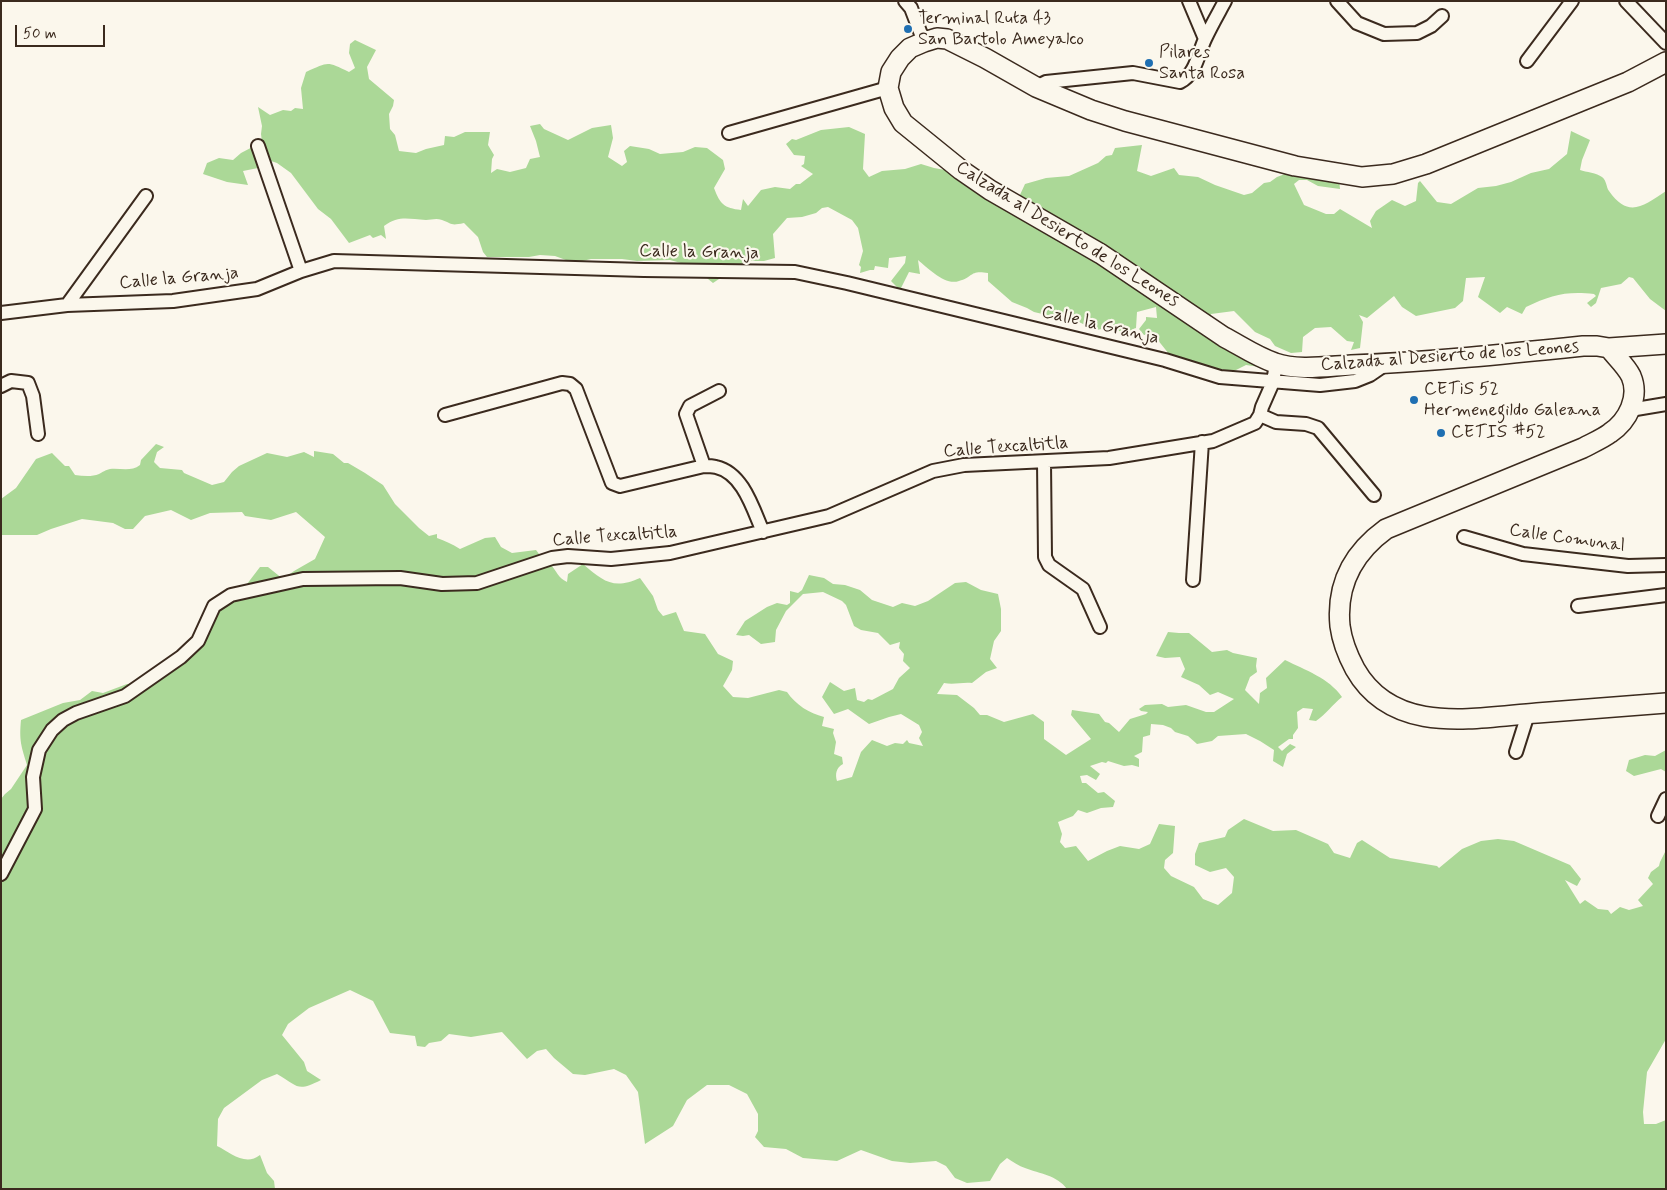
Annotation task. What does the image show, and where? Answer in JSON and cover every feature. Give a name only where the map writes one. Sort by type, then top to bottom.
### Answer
[{"type":"street","points":[[905,1],[910,8],[924,42]]},
{"type":"street","points":[[1189,1],[1205,39]]},
{"type":"street","points":[[1036,87],[1053,82],[1133,73],[1180,82],[1191,74],[1205,39],[1225,1]]},
{"type":"street","points":[[1337,1],[1357,23],[1384,34],[1417,33],[1430,26],[1442,16]]},
{"type":"street","points":[[1527,61],[1572,1]]},
{"type":"street","points":[[1626,1],[1666,43]]},
{"type":"street","points":[[729,133],[888,88],[891,72],[900,58],[910,48],[937,38],[947,39],[1036,87],[1068,101],[1125,121],[1295,166],[1362,177],[1393,174],[1426,164],[1628,82],[1666,62]]},
{"type":"street","name":"Calzada al Desierto de los Leones","points":[[888,88],[894,108],[903,123],[961,170],[990,190],[1101,254],[1224,337],[1245,349],[1275,373],[1310,367],[1444,360],[1583,346],[1609,348],[1666,344]]},
{"type":"street","points":[[258,146],[301,270]]},
{"type":"street","points":[[67,304],[146,196]]},
{"type":"street","name":"Calle la Granja","points":[[1,314],[67,304],[173,301],[257,289],[301,270],[334,260],[634,270],[795,272],[848,282],[1166,360],[1220,376],[1275,373]]},
{"type":"street","points":[[1609,348],[1630,374],[1633,383],[1634,392],[1630,410],[1620,425],[1610,433],[1583,448],[1386,528],[1372,539],[1355,560],[1343,586],[1339,610],[1342,637],[1352,664],[1363,682],[1380,700],[1399,710],[1418,716],[1460,720],[1666,702]]},
{"type":"street","points":[[1275,373],[1260,415],[1276,422],[1306,424],[1318,428],[1374,495]]},
{"type":"street","points":[[1,386],[11,382],[28,382],[33,396],[38,434]]},
{"type":"street","points":[[445,415],[562,383],[570,384],[576,389],[612,483],[620,486],[704,466],[716,466],[734,477],[746,492],[763,532]]},
{"type":"street","points":[[704,466],[686,414],[690,406],[719,392]]},
{"type":"street","points":[[1630,410],[1666,404]]},
{"type":"street","name":"Calle Texcaltitla","points":[[1,874],[35,809],[34,777],[39,750],[52,730],[63,720],[76,713],[126,696],[181,657],[198,641],[214,606],[231,595],[303,579],[400,578],[442,584],[477,583],[552,558],[568,556],[611,559],[670,553],[829,516],[933,471],[964,465],[1109,458],[1213,441],[1255,423],[1260,415]]},
{"type":"street","points":[[1193,580],[1202,442]]},
{"type":"street","points":[[1044,462],[1045,557],[1048,565],[1083,589],[1100,627]]},
{"type":"street","name":"Calle Comunal","points":[[1464,538],[1523,554],[1628,566],[1666,565]]},
{"type":"street","points":[[1578,606],[1666,595]]},
{"type":"street","points":[[1516,752],[1528,714]]},
{"type":"street","points":[[1658,816],[1666,798]]},
{"type":"green space","points":[[355,40],[376,50],[367,67],[369,79],[394,100],[389,114],[390,129],[395,135],[399,151],[416,153],[444,145],[445,136],[454,137],[465,132],[490,132],[488,145],[494,155],[491,173],[497,169],[510,172],[526,168],[530,159],[540,157],[530,126],[540,124],[544,129],[568,140],[592,128],[611,125],[613,138],[608,157],[622,166],[627,162],[624,151],[630,146],[649,149],[660,154],[683,152],[695,147],[707,148],[723,160],[725,169],[714,188],[718,198],[730,208],[741,210],[743,199],[748,206],[761,190],[775,187],[790,189],[813,174],[801,166],[804,164],[805,156],[794,155],[786,144],[792,139],[796,140],[821,130],[849,127],[865,134],[863,169],[869,177],[882,171],[905,169],[921,164],[968,174],[1019,197],[1025,184],[1046,178],[1069,176],[1098,163],[1106,156],[1112,155],[1115,148],[1142,145],[1137,171],[1151,176],[1174,168],[1179,175],[1198,177],[1244,195],[1252,193],[1264,183],[1293,171],[1339,179],[1340,189],[1318,186],[1307,180],[1299,180],[1294,184],[1304,205],[1326,214],[1334,214],[1340,209],[1372,228],[1370,221],[1376,211],[1392,200],[1405,206],[1416,201],[1418,183],[1420,181],[1437,202],[1451,204],[1478,188],[1511,182],[1531,173],[1549,169],[1567,154],[1571,131],[1590,140],[1580,170],[1602,177],[1609,191],[1623,205],[1636,207],[1643,205],[1666,191],[1666,311],[1650,299],[1633,278],[1629,277],[1621,284],[1601,288],[1596,303],[1591,307],[1587,303],[1596,296],[1594,294],[1575,293],[1543,299],[1526,307],[1522,314],[1507,307],[1500,313],[1478,297],[1485,277],[1466,278],[1463,301],[1455,308],[1416,316],[1402,307],[1394,296],[1367,318],[1359,315],[1363,322],[1360,348],[1351,350],[1354,342],[1347,341],[1331,327],[1315,328],[1303,337],[1302,352],[1291,353],[1275,346],[1270,339],[1255,332],[1234,311],[1211,314],[1209,336],[1260,367],[1246,365],[1234,371],[1219,369],[1195,374],[1177,364],[1157,339],[1156,333],[1144,335],[1139,329],[1146,320],[1146,317],[1157,318],[1156,307],[1137,312],[1136,328],[1125,333],[1110,328],[1095,330],[1073,319],[1034,312],[1012,302],[988,281],[988,273],[978,272],[959,281],[948,281],[918,260],[920,274],[909,272],[900,290],[891,281],[905,263],[906,256],[889,258],[888,268],[875,266],[874,270],[860,273],[861,267],[859,265],[863,251],[858,228],[852,220],[828,207],[802,217],[787,218],[773,234],[775,258],[764,261],[746,261],[713,283],[692,266],[670,260],[591,259],[574,263],[555,256],[487,257],[483,252],[478,237],[464,223],[454,224],[438,219],[404,218],[394,220],[384,226],[386,239],[381,235],[373,238],[370,235],[349,243],[331,219],[318,209],[291,173],[277,163],[262,158],[263,167],[243,171],[248,185],[227,182],[203,174],[207,163],[219,158],[233,160],[241,153],[262,142],[262,126],[258,107],[270,115],[283,110],[303,109],[301,88],[306,72],[328,64],[349,72],[355,68],[349,53],[350,44]]},
{"type":"green space","points":[[156,444],[164,447],[157,452],[154,462],[160,468],[182,470],[184,473],[212,485],[224,482],[239,466],[267,453],[287,457],[304,452],[314,457],[314,451],[333,454],[344,463],[348,463],[383,485],[395,504],[429,536],[437,534],[437,538],[460,549],[485,538],[495,537],[501,547],[512,553],[536,550],[567,582],[568,574],[583,564],[609,582],[631,582],[640,578],[653,596],[658,610],[663,616],[676,612],[684,631],[705,634],[718,654],[733,661],[732,670],[723,686],[733,697],[748,698],[779,690],[787,692],[803,708],[824,717],[822,726],[834,729],[833,733],[836,742],[834,754],[842,757],[843,764],[837,771],[837,781],[852,777],[861,752],[872,740],[887,746],[895,743],[903,744],[907,740],[909,743],[923,746],[919,738],[922,732],[919,725],[901,714],[869,724],[848,709],[834,714],[822,697],[830,682],[844,691],[855,688],[857,700],[864,702],[868,699],[872,700],[893,689],[899,678],[910,668],[903,661],[904,654],[899,648],[900,642],[890,645],[878,633],[861,630],[854,626],[846,605],[842,601],[823,592],[803,594],[786,611],[776,630],[775,642],[761,644],[749,635],[736,635],[745,621],[767,607],[777,603],[787,605],[790,603],[790,591],[798,593],[802,590],[809,575],[824,578],[833,584],[845,585],[860,590],[872,600],[893,607],[902,603],[915,606],[928,601],[955,583],[966,582],[981,590],[998,594],[1001,609],[1001,631],[994,641],[990,659],[997,668],[986,672],[972,683],[944,683],[937,694],[957,695],[980,715],[987,715],[1004,722],[1033,714],[1044,722],[1044,739],[1066,755],[1091,739],[1071,715],[1072,710],[1099,714],[1105,722],[1109,723],[1119,732],[1130,719],[1148,712],[1139,709],[1145,705],[1162,704],[1168,707],[1186,705],[1206,712],[1214,712],[1234,699],[1218,692],[1210,695],[1199,685],[1181,677],[1185,669],[1180,657],[1165,658],[1156,656],[1168,632],[1189,633],[1212,652],[1227,650],[1257,658],[1257,672],[1250,677],[1245,690],[1259,704],[1260,693],[1267,688],[1266,678],[1285,660],[1308,671],[1324,680],[1337,690],[1342,697],[1316,721],[1309,720],[1313,709],[1303,708],[1297,712],[1298,728],[1293,735],[1293,739],[1289,739],[1278,747],[1282,751],[1290,744],[1296,747],[1287,754],[1283,767],[1273,761],[1274,750],[1246,734],[1218,736],[1212,741],[1197,744],[1188,736],[1175,732],[1171,728],[1151,724],[1150,735],[1143,737],[1142,752],[1134,756],[1139,759],[1139,767],[1132,765],[1124,766],[1108,761],[1090,766],[1100,774],[1096,780],[1087,775],[1080,776],[1082,783],[1086,783],[1098,793],[1104,792],[1115,801],[1113,807],[1101,808],[1087,813],[1078,810],[1073,816],[1058,822],[1062,834],[1060,842],[1065,848],[1076,846],[1088,861],[1120,846],[1139,849],[1150,844],[1159,824],[1175,826],[1173,853],[1165,860],[1164,868],[1171,876],[1194,887],[1203,899],[1218,905],[1232,893],[1234,877],[1226,868],[1210,872],[1195,865],[1195,854],[1199,843],[1225,837],[1228,830],[1244,819],[1273,831],[1296,830],[1328,844],[1334,853],[1350,858],[1357,843],[1362,840],[1390,858],[1437,866],[1439,868],[1462,849],[1481,841],[1498,839],[1514,841],[1570,865],[1581,879],[1577,886],[1565,880],[1580,904],[1585,900],[1598,909],[1608,910],[1611,914],[1620,907],[1629,910],[1643,906],[1638,900],[1653,884],[1648,878],[1651,872],[1659,866],[1666,850],[1666,1039],[1647,1072],[1643,1112],[1644,1124],[1656,1124],[1666,1120],[1666,1189],[1067,1189],[1053,1178],[1016,1164],[1007,1158],[1000,1164],[990,1181],[967,1183],[955,1178],[946,1166],[936,1161],[910,1163],[892,1161],[861,1150],[837,1161],[803,1158],[786,1149],[764,1147],[755,1137],[758,1131],[758,1114],[747,1094],[729,1085],[707,1085],[687,1100],[673,1126],[645,1144],[638,1092],[626,1075],[614,1069],[585,1075],[573,1074],[546,1049],[537,1051],[527,1059],[502,1032],[471,1037],[449,1034],[441,1041],[429,1043],[425,1047],[417,1046],[415,1036],[390,1033],[373,1001],[350,990],[309,1008],[288,1024],[282,1035],[304,1062],[307,1071],[321,1080],[302,1087],[294,1085],[277,1074],[262,1080],[224,1108],[218,1119],[217,1146],[243,1159],[249,1160],[260,1155],[267,1173],[274,1181],[275,1189],[1,1189],[1,799],[11,789],[27,765],[21,743],[21,720],[63,703],[80,700],[92,691],[103,693],[127,684],[145,684],[167,666],[198,651],[223,603],[247,584],[260,567],[268,567],[283,579],[315,559],[325,537],[296,512],[271,520],[245,516],[242,512],[210,513],[191,520],[171,510],[145,516],[133,529],[125,529],[113,523],[82,519],[37,535],[1,535],[1,499],[16,488],[36,459],[52,453],[65,466],[69,466],[75,475],[93,476],[105,470],[137,467]]},
{"type":"green space","points":[[1666,750],[1666,772],[1661,769],[1634,776],[1626,771],[1629,760],[1645,755],[1655,756]]},
{"type":"place","name":"Terminal Ruta 43 San Bartolo Ameyalco","points":[[908,29]]},
{"type":"place","name":"Pilares Santa Rosa","points":[[1149,63]]},
{"type":"place","name":"CETiS 52 Hermenegildo Galeana","points":[[1414,400]]},
{"type":"place","name":"CETIS #52","points":[[1441,433]]}]
